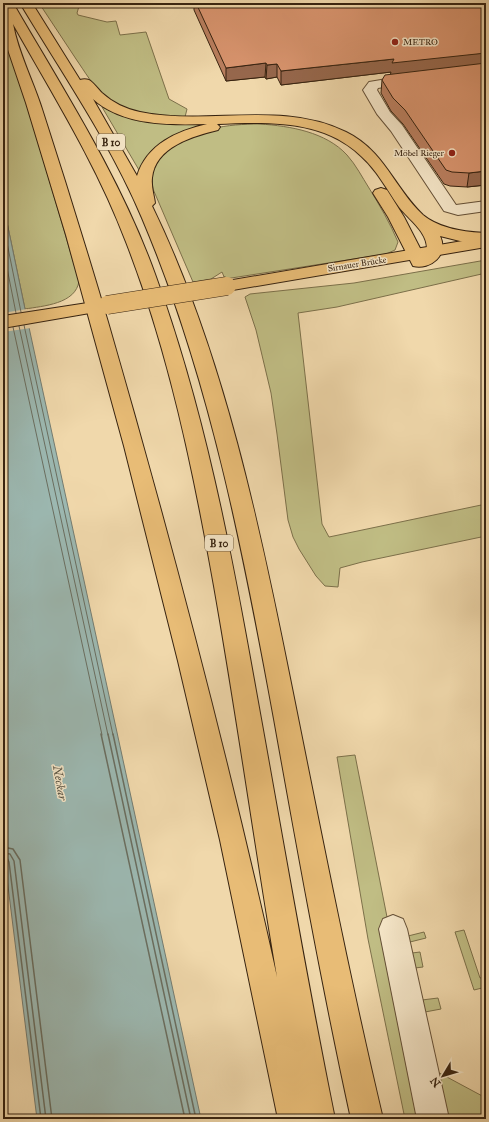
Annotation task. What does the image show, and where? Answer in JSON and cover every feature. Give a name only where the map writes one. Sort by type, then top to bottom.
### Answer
[{"type":"main road","points":[[6,3],[7,28],[101,306],[134,446],[190,661],[233,840],[294,1119]]},
{"type":"main road","name":"B 10","points":[[6,3],[78,125],[110,185],[146,272],[171,349],[194,431],[218,540],[268,836],[320,1119]]},
{"type":"main road","name":"B 10","points":[[26,3],[115,149],[149,217],[191,324],[221,421],[249,534],[307,831],[367,1119]]},
{"type":"main road","points":[[68,70],[102,100],[118,109],[136,115],[177,120],[272,119],[308,123],[328,129],[351,140],[368,154],[433,238],[436,246],[423,257],[355,154],[342,144],[330,138],[309,130],[286,124],[258,122],[219,125],[195,131],[171,143],[153,159],[148,166],[145,177],[149,217]]},
{"type":"main road","points":[[417,218],[454,236],[486,238]]},
{"type":"main road","name":"Sirnauer Brücke","points":[[3,322],[227,286],[319,277],[423,257],[486,242]]},
{"type":"main road","name":"Sirnauer Brücke","points":[[423,257],[486,250]]},
{"type":"lane","points":[[426,78],[380,83],[372,86],[370,89],[384,114],[397,128],[440,194],[452,209],[486,206]]},
{"type":"lane","points":[[410,148],[427,154],[434,163]]},
{"type":"lane","points":[[393,929],[434,1119]]},
{"type":"shaded area","points":[[39,3],[55,3],[56,5],[80,3],[77,13],[78,15],[107,22],[116,21],[120,35],[146,32],[169,99],[187,109],[185,117],[142,113],[112,102],[104,96],[89,79]]},
{"type":"shaded area","points":[[3,34],[28,108],[79,281],[77,289],[72,295],[65,299],[49,305],[25,309],[3,203]]},
{"type":"shaded area","points":[[102,107],[112,111],[217,122],[194,129],[139,170]]},
{"type":"shaded area","points":[[260,124],[283,126],[307,132],[329,141],[347,155],[359,171],[392,228],[398,242],[395,250],[386,254],[225,279],[222,272],[211,279],[193,282],[153,189],[152,177],[155,167],[169,150],[189,137],[211,129]]},
{"type":"shaded area","points":[[486,260],[486,273],[337,307],[298,313],[322,524],[329,537],[486,504],[486,536],[340,568],[338,587],[325,586],[316,576],[299,549],[293,537],[288,520],[271,393],[256,330],[245,297],[250,294],[354,283]]},
{"type":"shaded area","points":[[355,755],[387,917],[423,1119],[405,1119],[368,939],[337,757]]},
{"type":"shaded area","points":[[464,930],[480,978],[486,977],[486,987],[474,990],[455,932]]},
{"type":"shaded area","points":[[424,932],[426,938],[410,942],[412,953],[420,952],[423,967],[415,968],[422,1000],[438,998],[441,1009],[425,1012],[404,937]]},
{"type":"shaded area","points":[[432,1069],[486,1098],[486,1119],[443,1119]]},
{"type":"water","name":"Neckar","points":[[3,203],[201,1119],[37,1119],[3,846]]},
{"type":"pier","points":[[27,309],[31,328],[3,332],[3,313]]},
{"type":"building","name":"METRO","points":[[196,3],[486,3],[486,53],[392,63],[394,59],[281,71],[277,64],[267,65],[266,63],[226,68]]},
{"type":"building","name":"Möbel Rieger","points":[[486,63],[486,171],[469,173],[452,172],[446,170],[405,110],[393,98],[382,80],[385,75]]},
{"type":"place","name":"METRO","points":[[395,42]]},
{"type":"place","name":"Möbel Rieger","points":[[452,153]]}]
